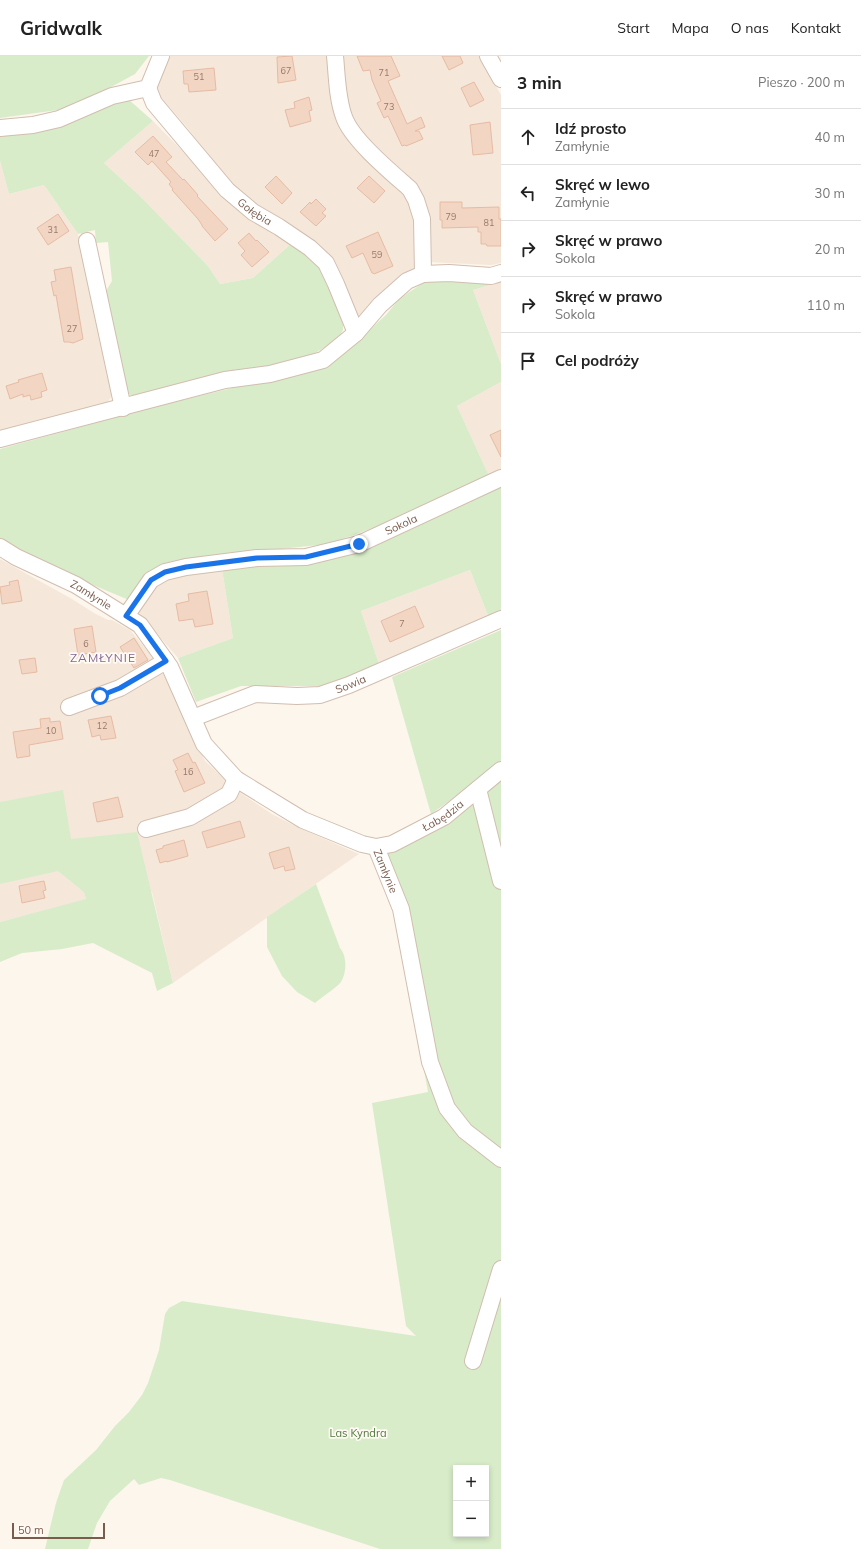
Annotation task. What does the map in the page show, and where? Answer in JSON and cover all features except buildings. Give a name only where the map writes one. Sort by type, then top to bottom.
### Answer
[{"type":"street","points":[[0,128],[33,125],[59,119],[112,96],[148,88],[161,56]]},
{"type":"street","points":[[335,56],[340,101],[344,117],[352,133],[410,189],[416,200],[422,219],[423,274]]},
{"type":"street","points":[[488,56],[501,79]]},
{"type":"street","name":"Gołębia","points":[[148,88],[154,102],[227,190],[253,212],[279,227],[310,248],[326,263],[356,333]]},
{"type":"street","points":[[87,241],[123,408]]},
{"type":"street","points":[[0,439],[226,380],[270,374],[323,360],[356,333],[380,304],[407,281],[423,274],[449,273],[491,276],[501,273]]},
{"type":"street","name":"Sokola","points":[[126,616],[151,580],[165,572],[186,567],[257,558],[306,557],[359,544],[501,478]]},
{"type":"street","name":"Zamłynie","points":[[0,547],[16,558],[76,585],[140,625],[170,667],[204,744],[236,779],[303,820],[362,844],[376,847],[401,909],[430,1062],[447,1108],[465,1131],[501,1159]]},
{"type":"street","name":"Sowia","points":[[193,718],[255,694],[297,696],[320,694],[349,685],[501,619]]},
{"type":"street","points":[[69,707],[120,688],[166,661]]},
{"type":"street","name":"Łabędzia","points":[[376,847],[392,844],[444,817],[501,770]]},
{"type":"street","points":[[146,829],[190,817],[229,794],[236,779]]},
{"type":"street","points":[[478,789],[501,881]]},
{"type":"street","points":[[473,1361],[501,1268]]},
{"type":"shaded area","points":[[169,56],[327,56],[335,106],[405,191],[414,207],[416,262],[412,272],[389,285],[360,316],[353,315],[351,304],[255,205],[231,185],[186,126],[158,94],[158,80]]},
{"type":"shaded area","points":[[341,56],[479,56],[501,95],[501,263],[491,265],[427,262],[425,209],[368,141],[352,117],[343,77]]},
{"type":"shaded area","points":[[153,121],[221,190],[293,242],[253,278],[220,284],[208,266],[141,197],[104,163]]},
{"type":"shaded area","points":[[0,161],[9,194],[44,185],[78,234],[113,394],[106,405],[0,434]]},
{"type":"shaded area","points":[[501,282],[501,364],[473,290]]},
{"type":"shaded area","points":[[501,382],[501,472],[490,478],[457,406]]},
{"type":"shaded area","points":[[0,559],[94,613],[108,620],[112,620],[130,630],[147,650],[166,679],[205,761],[239,792],[272,814],[299,828],[359,854],[173,983],[152,892],[85,893],[86,900],[0,922]]},
{"type":"shaded area","points":[[222,569],[233,638],[178,658],[138,612],[151,593],[165,579]]},
{"type":"shaded area","points":[[470,570],[489,618],[379,664],[361,611]]},
{"type":"green space","points":[[0,56],[149,56],[135,74],[100,93],[65,109],[0,118]]},
{"type":"green space","points":[[128,99],[153,121],[104,163],[141,197],[208,266],[220,284],[253,278],[293,242],[326,274],[343,325],[343,330],[338,339],[304,360],[235,371],[140,397],[130,395],[126,389],[106,291],[112,281],[108,242],[96,243],[95,230],[78,234],[44,185],[9,194],[0,161],[0,133],[60,125]]},
{"type":"green space","points":[[460,280],[497,283],[473,290],[501,364],[501,382],[457,406],[490,478],[400,518],[329,544],[289,548],[172,565],[151,571],[129,600],[40,563],[0,539],[0,449],[154,407],[332,364],[386,315],[399,299],[426,281]]},
{"type":"green space","points":[[501,487],[501,613],[489,618],[470,570],[361,611],[379,664],[324,686],[241,686],[196,702],[178,658],[233,638],[222,569],[306,563]]},
{"type":"green space","points":[[501,630],[501,764],[431,814],[392,677]]},
{"type":"green space","name":"Las Kyndra","points":[[501,779],[501,1549],[380,1549],[161,1478],[139,1485],[134,1479],[110,1501],[97,1523],[88,1549],[45,1549],[56,1503],[64,1480],[96,1450],[142,1395],[148,1383],[159,1350],[165,1314],[169,1308],[182,1301],[416,1336],[406,1326],[372,1103],[428,1092],[394,905],[386,850]]},
{"type":"green space","points":[[63,790],[71,839],[137,832],[173,983],[157,991],[152,973],[93,943],[62,949],[22,953],[0,962],[0,922],[86,899],[84,892],[58,871],[0,884],[0,802]]},
{"type":"green space","points":[[316,884],[344,955],[345,969],[341,982],[315,1003],[297,992],[282,976],[267,947],[267,917]]},
{"type":"district","name":"ZAMŁYNIE","points":[[103,658]]},
{"type":"route","points":[[100,696],[120,688],[166,661],[140,625],[126,616],[151,580],[165,572],[186,567],[257,558],[306,557],[359,544]]}]
